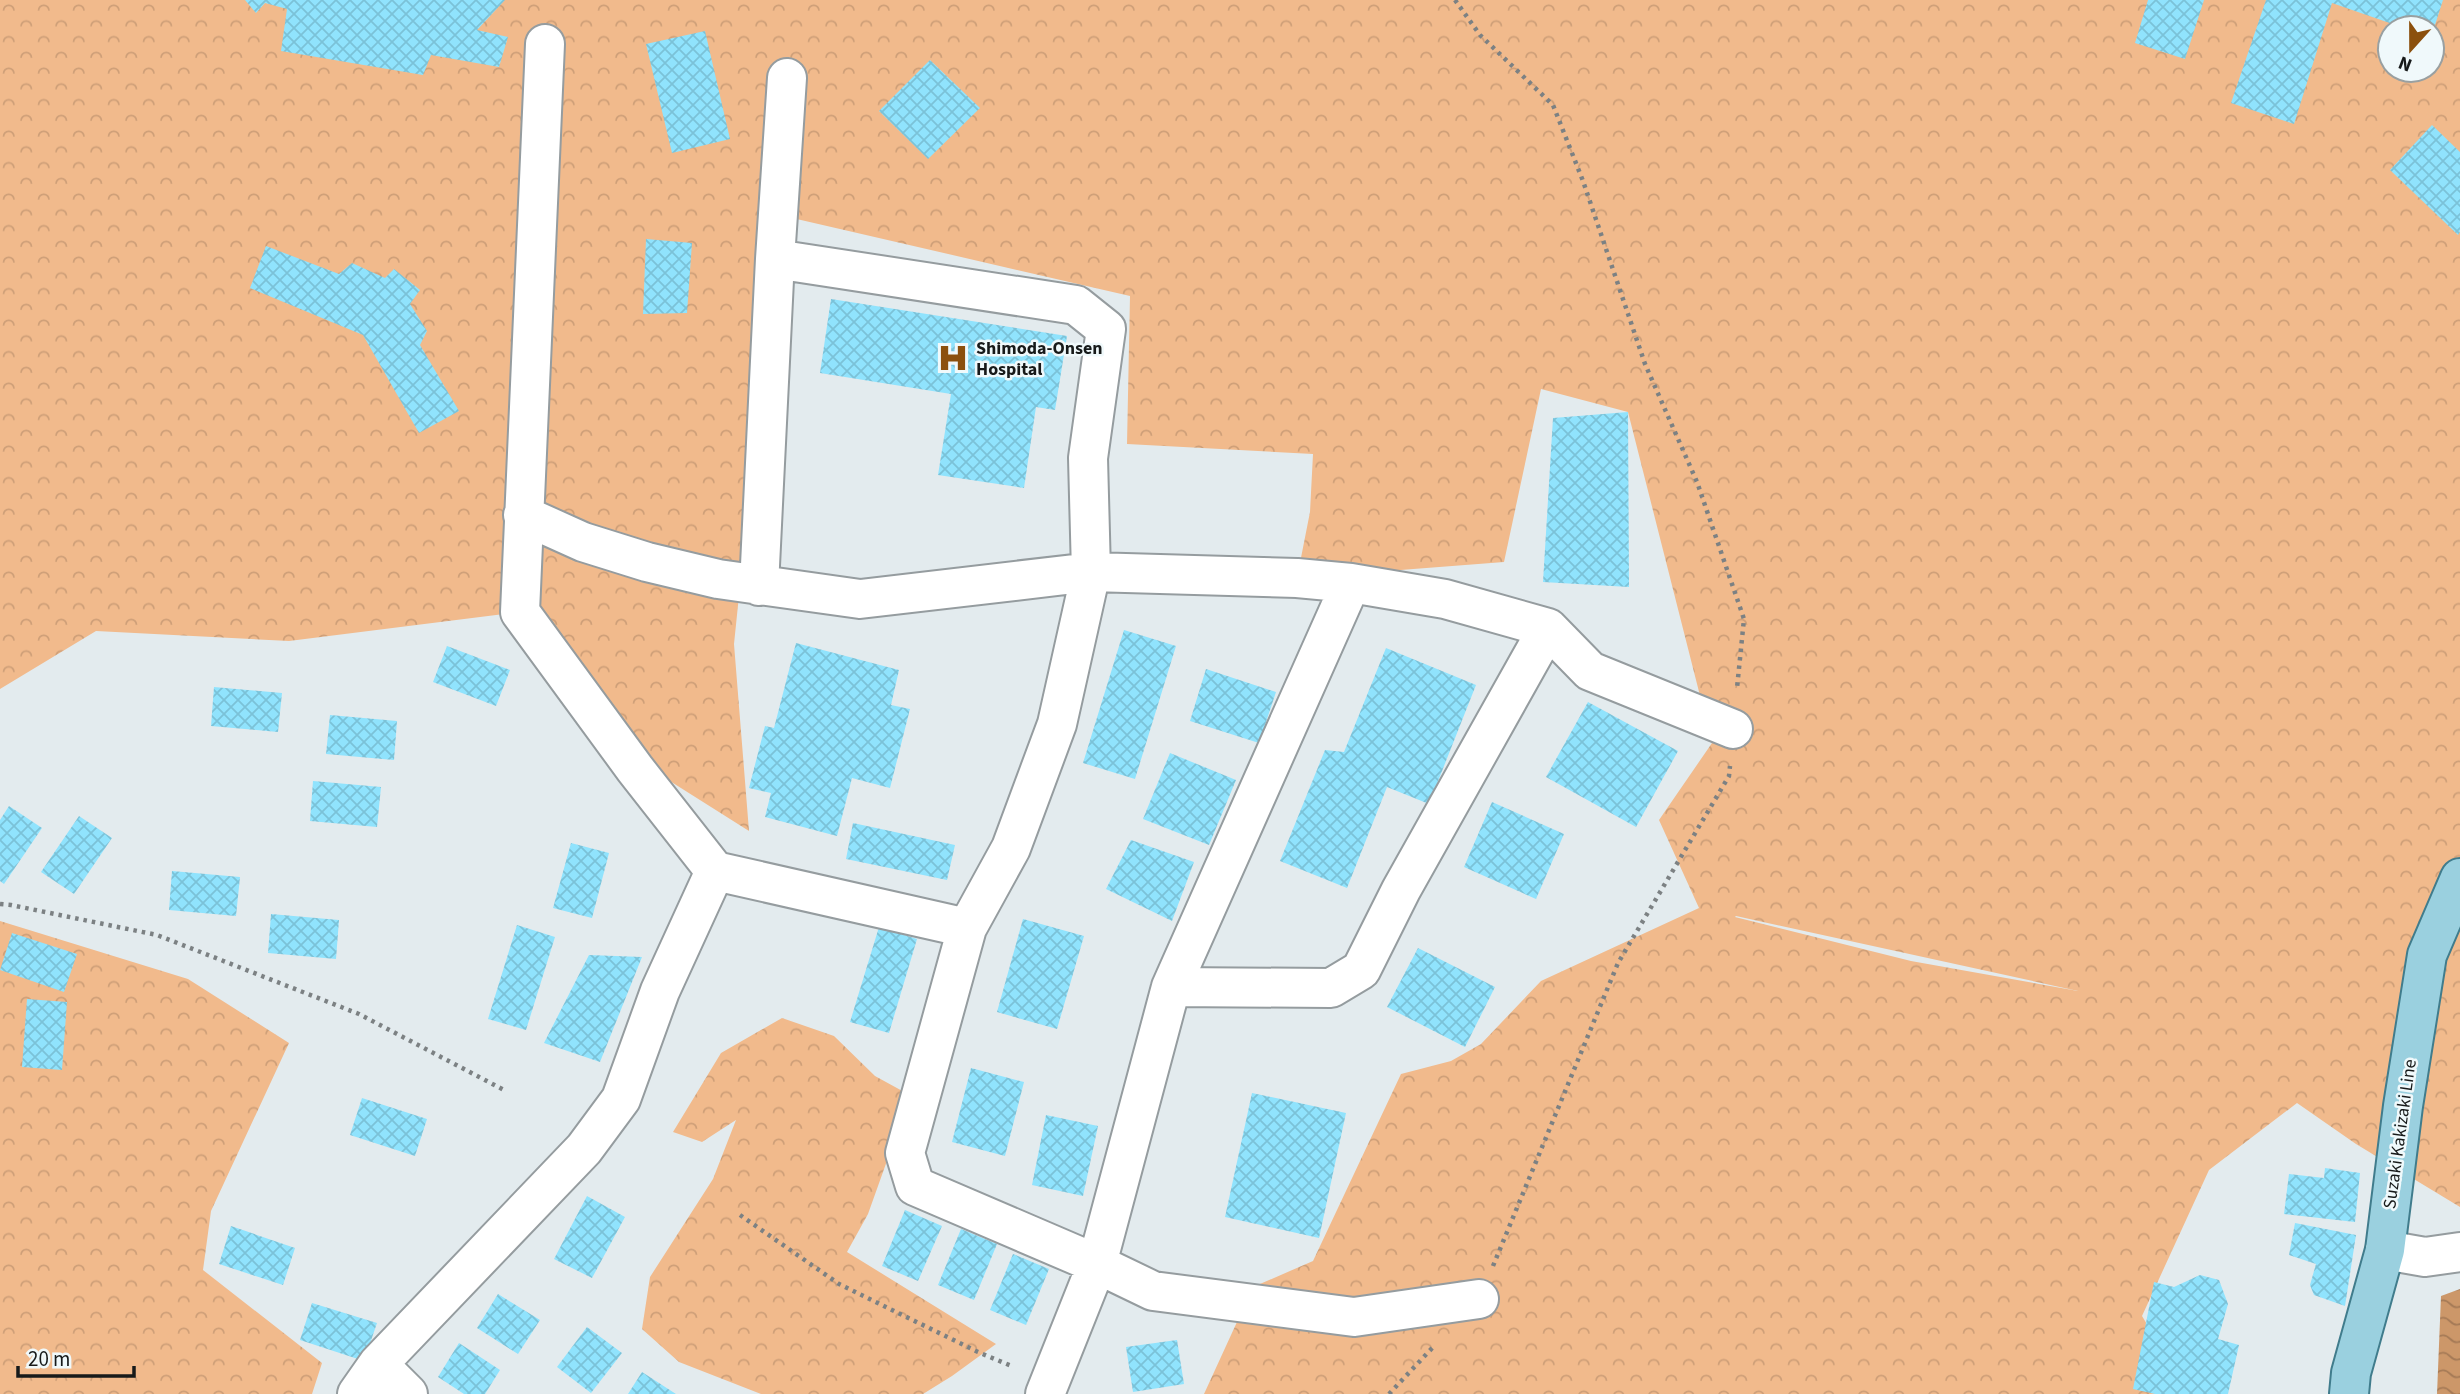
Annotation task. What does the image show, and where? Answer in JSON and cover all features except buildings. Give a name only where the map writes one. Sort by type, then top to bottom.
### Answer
[{"type":"main road","name":"Suzaki Kakizaki Line","points":[[2348,1394],[2351,1373],[2385,1250],[2403,1106],[2427,955],[2460,878]]},
{"type":"street","points":[[545,44],[520,612],[715,871],[967,928]]},
{"type":"street","points":[[759,586],[775,259],[788,78]]},
{"type":"street","points":[[775,259],[1076,305],[1106,329],[1088,458],[1091,572],[1058,724],[1011,848],[967,928],[905,1153],[915,1186],[1153,1291],[1354,1317],[1479,1299]]},
{"type":"street","points":[[523,514],[583,542],[647,562],[718,579],[860,599],[1091,572],[1297,578],[1351,583],[1445,599],[1548,628],[1590,671],[1733,729]]},
{"type":"street","points":[[1048,1388],[1097,1264],[1171,987],[1351,583]]},
{"type":"street","points":[[1171,987],[1331,988],[1362,970],[1401,890],[1548,628]]},
{"type":"street","points":[[408,1394],[367,1379],[584,1149],[621,1099],[660,991],[715,871]]},
{"type":"street","points":[[2385,1250],[2425,1257],[2460,1252]]},
{"type":"path","points":[[1455,0],[1480,35],[1553,105],[1583,181],[1645,365],[1697,482],[1744,619],[1729,776],[1618,963],[1479,1299]]},
{"type":"path","points":[[0,904],[157,935],[359,1014],[504,1090]]},
{"type":"path","points":[[740,1215],[839,1284],[1048,1388]]},
{"type":"green space","points":[[0,0],[2460,0],[2460,1207],[2356,1144],[2297,1103],[2209,1170],[2142,1316],[2189,1394],[1204,1394],[1253,1287],[1313,1261],[1401,1074],[1451,1061],[1481,1044],[1541,981],[1699,908],[1659,820],[1712,743],[1628,412],[1541,389],[1504,562],[1297,578],[1310,512],[1313,454],[1127,444],[1130,296],[788,217],[778,218],[734,644],[749,831],[654,771],[520,612],[289,641],[96,631],[0,689]],"holes":[[[1736,916],[2078,991],[1911,961]]]},
{"type":"green space","points":[[0,921],[188,979],[289,1043],[211,1211],[203,1270],[322,1363],[312,1394],[0,1394]]},
{"type":"green space","points":[[782,1018],[834,1036],[875,1076],[906,1093],[888,1158],[868,1214],[847,1252],[996,1344],[923,1394],[761,1394],[679,1362],[642,1329],[650,1277],[713,1179],[736,1120],[702,1142],[673,1132],[721,1053]]},
{"type":"water","points":[[2460,1289],[2460,1394],[2437,1394],[2441,1296]]},
{"type":"place","name":"Shimoda-Onsen Hospital","points":[[953,358]]}]
